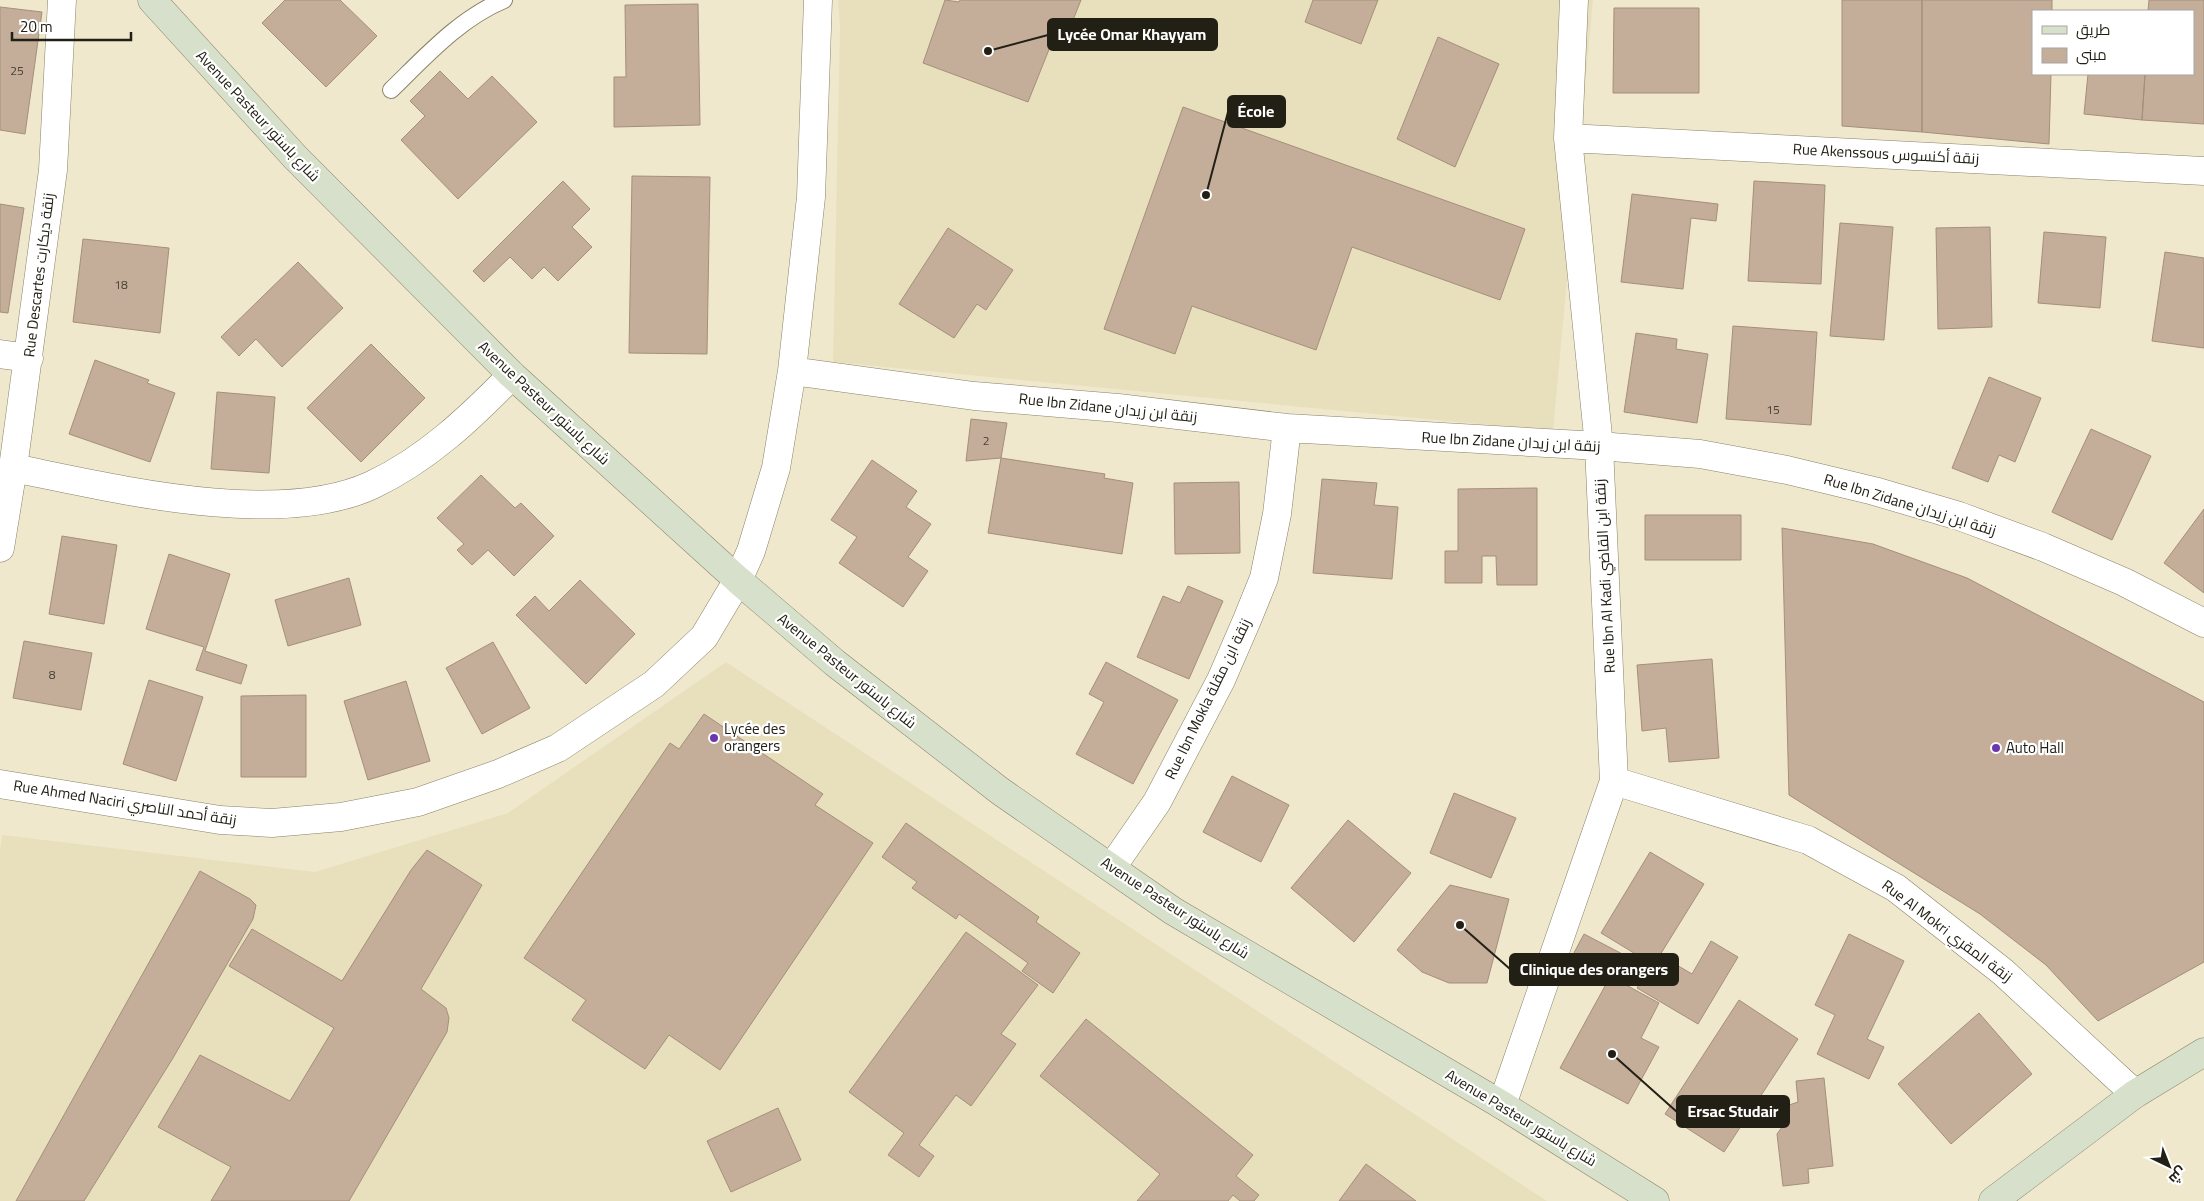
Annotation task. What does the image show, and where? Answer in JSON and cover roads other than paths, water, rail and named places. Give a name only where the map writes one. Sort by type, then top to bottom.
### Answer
[{"type":"street","name":"Rue Descartes زنقة ديكارت","points":[[0,548],[29,358],[53,170],[62,0]]},
{"type":"street","name":"Avenue Pasteur شارع باستور","points":[[152,0],[295,157],[512,375],[738,580],[836,663],[1000,791],[1173,911],[1502,1105],[1655,1201]]},
{"type":"street","name":"Rue Ahmed Naciri زنقة أحمد الناصري","points":[[0,784],[220,820],[272,823],[341,817],[418,802],[498,774],[558,748],[654,684],[704,637],[738,580],[751,551],[776,468],[792,371],[811,197],[818,0]]},
{"type":"street","name":"Rue Ibn Al Kadi زنقة ابن القاضي","points":[[1502,1105],[1614,781],[1599,446],[1568,138],[1574,0]]},
{"type":"street","name":"Rue Akenssous زنقة أكنسوس","points":[[1568,138],[2204,171]]},
{"type":"street","points":[[0,354],[29,358]]},
{"type":"street","name":"Rue Ibn Zidane زنقة ابن زيدان","points":[[792,371],[974,396],[1118,408],[1287,428],[1599,446],[1700,454],[1787,470],[1874,491],[1959,516],[2043,547],[2124,582],[2204,623]]},
{"type":"street","points":[[13,468],[148,495],[217,502],[290,504],[342,496],[372,484],[421,456],[468,420],[512,375]]},
{"type":"street","name":"Rue Ibn Mokla زنقة ابن مقلة","points":[[1112,867],[1157,802],[1221,680],[1248,620],[1264,578],[1277,514],[1287,428]]},
{"type":"street","name":"Rue Al Mokri زنقة المقري","points":[[1614,781],[1808,840],[1896,888],[2004,972],[2135,1094]]},
{"type":"street","points":[[1993,1201],[2135,1094],[2204,1052]]},
{"type":"lane","points":[[391,90],[434,48],[476,14],[504,0]]},
{"type":"place","name":"Lycée Omar Khayyam","points":[[988,51]]},
{"type":"place","name":"École","points":[[1206,195]]},
{"type":"place","name":"Lycée des orangers","points":[[714,738]]},
{"type":"place","name":"Auto Hall","points":[[1996,748]]},
{"type":"place","name":"Clinique des orangers","points":[[1460,925]]},
{"type":"place","name":"Ersac Studair","points":[[1612,1054]]}]
